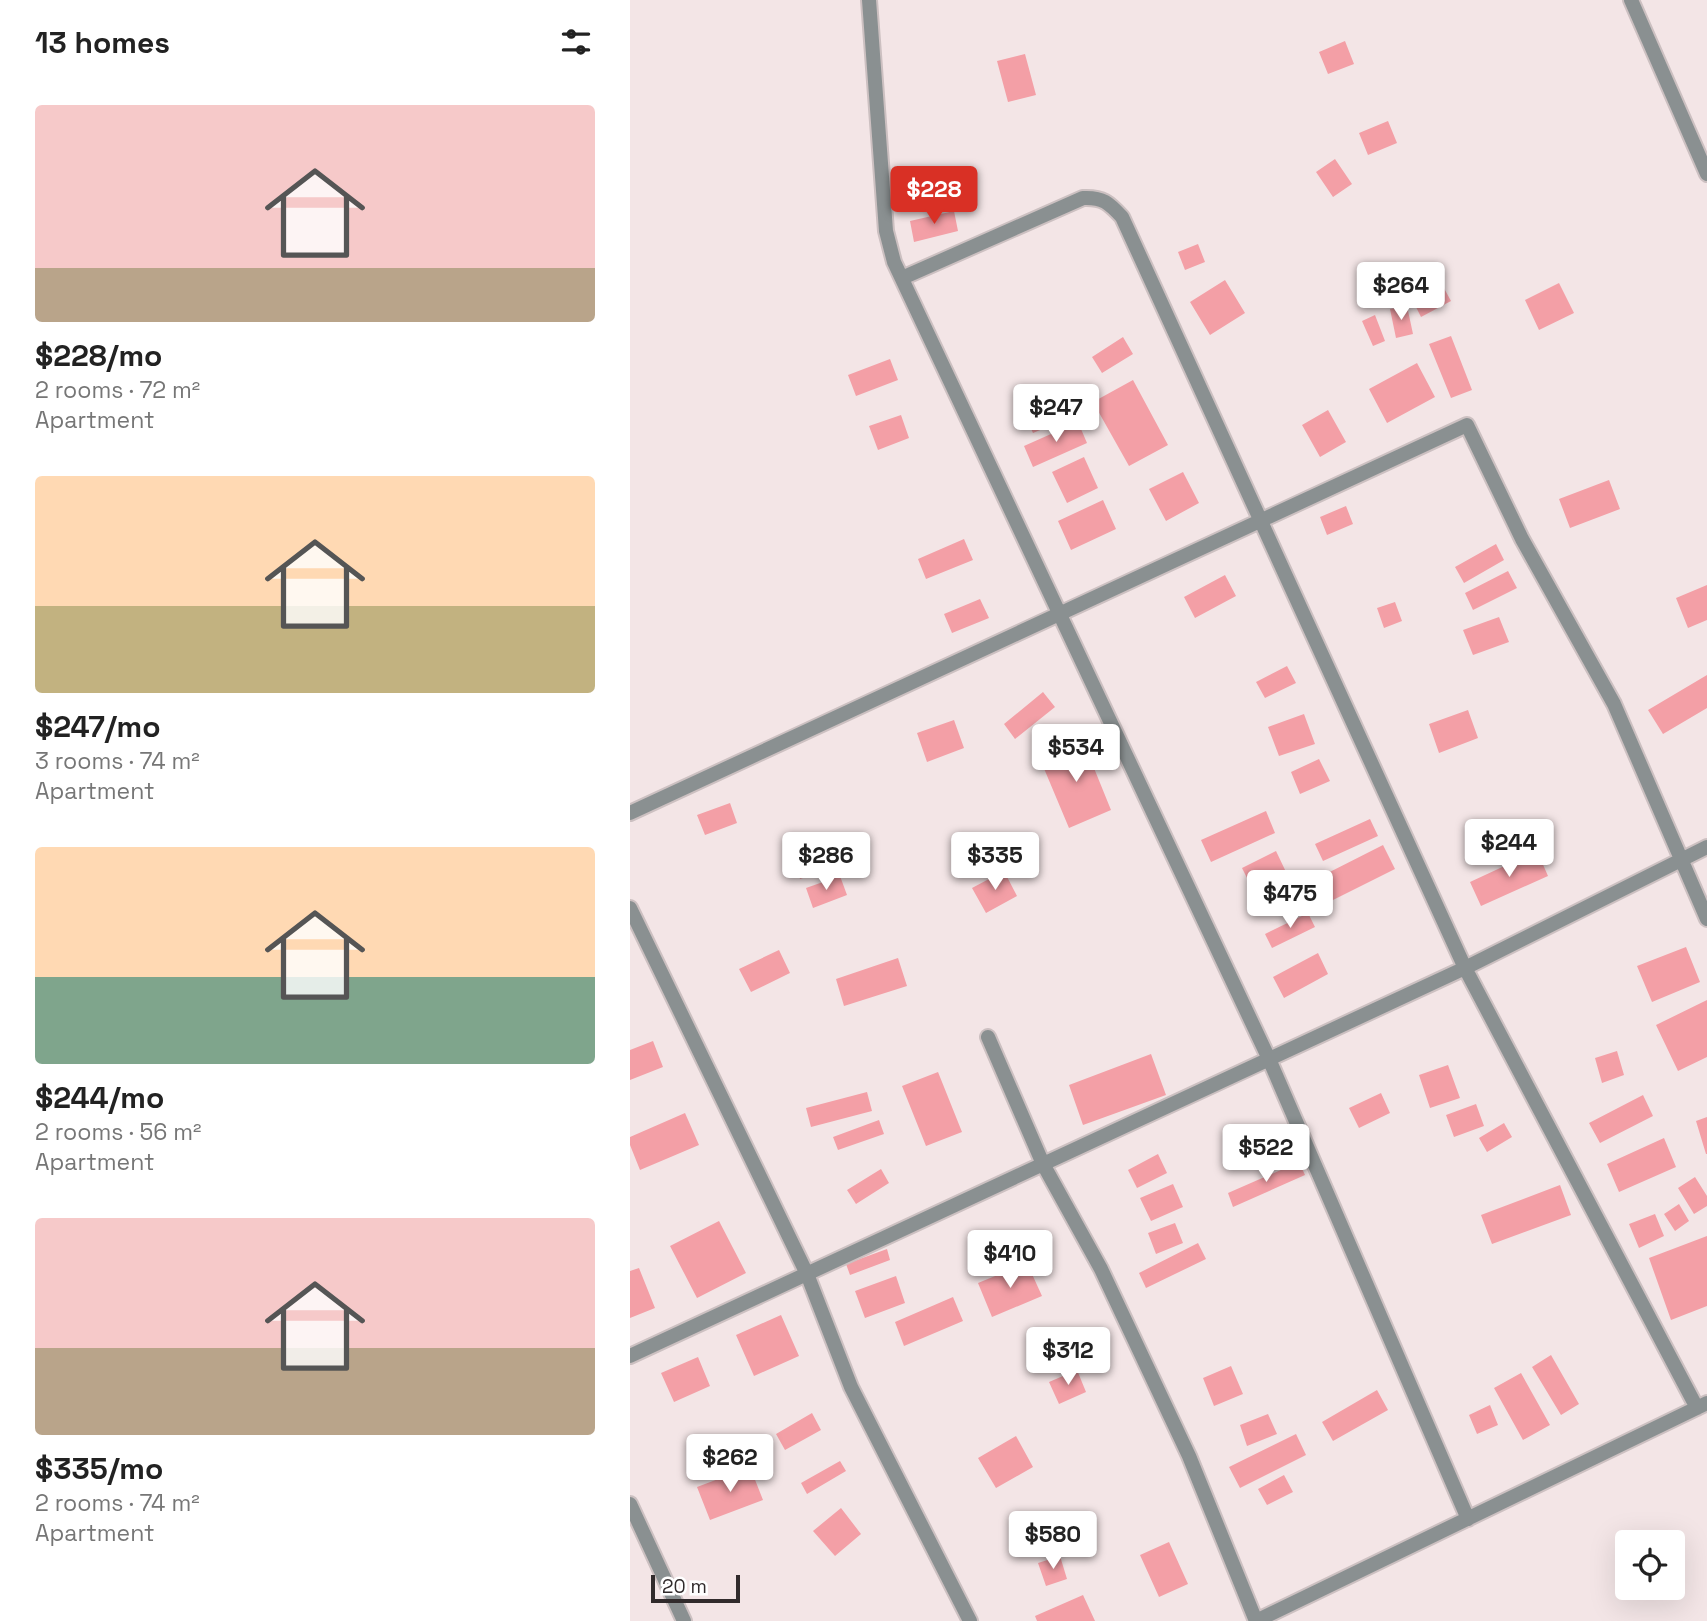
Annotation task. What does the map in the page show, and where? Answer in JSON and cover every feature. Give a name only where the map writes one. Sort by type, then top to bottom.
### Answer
[{"type":"street","points":[[869,0],[886,231],[894,262],[1269,1059],[1468,1519]]},
{"type":"street","points":[[1631,0],[1707,174]]},
{"type":"street","points":[[902,278],[1083,198],[1099,198],[1109,203],[1122,217],[1465,968],[1702,1405],[1256,1621],[1189,1456],[1101,1269],[1043,1164],[988,1037]]},
{"type":"street","points":[[630,813],[1467,425],[1522,539],[1615,705],[1707,919]]},
{"type":"street","points":[[630,1356],[1465,968],[1707,847]]},
{"type":"street","points":[[630,908],[807,1274],[851,1387],[970,1621]]},
{"type":"street","points":[[630,1504],[684,1621]]},
{"type":"building","points":[[1345,41],[1354,64],[1328,74],[1319,52]]},
{"type":"building","points":[[1025,54],[1036,95],[1008,102],[997,61]]},
{"type":"building","points":[[1388,121],[1397,143],[1368,155],[1359,133]]},
{"type":"building","points":[[1335,159],[1352,184],[1333,197],[1316,172]]},
{"type":"building","points":[[969,181],[973,196],[934,207],[930,192]]},
{"type":"building","points":[[954,211],[958,231],[914,242],[910,221]]},
{"type":"building","points":[[1198,244],[1205,262],[1185,270],[1178,252]]},
{"type":"building","points":[[1439,279],[1451,301],[1421,317],[1410,295]]},
{"type":"building","points":[[1225,280],[1245,313],[1210,335],[1190,302]]},
{"type":"building","points":[[1559,283],[1574,313],[1539,330],[1525,300]]},
{"type":"building","points":[[1407,306],[1413,334],[1396,338],[1390,309]]},
{"type":"building","points":[[1375,315],[1385,341],[1373,346],[1362,321]]},
{"type":"building","points":[[1451,336],[1472,390],[1451,398],[1429,344]]},
{"type":"building","points":[[1123,337],[1133,354],[1102,373],[1092,357]]},
{"type":"building","points":[[890,359],[898,380],[856,396],[848,375]]},
{"type":"building","points":[[1417,363],[1435,397],[1387,423],[1369,389]]},
{"type":"building","points":[[1133,380],[1168,445],[1129,466],[1093,402]]},
{"type":"building","points":[[1069,400],[1076,415],[1033,433],[1026,418]]},
{"type":"building","points":[[1328,410],[1346,442],[1320,457],[1302,425]]},
{"type":"building","points":[[901,415],[909,438],[878,450],[869,426]]},
{"type":"building","points":[[1078,422],[1087,443],[1033,467],[1024,446]]},
{"type":"building","points":[[1084,457],[1098,488],[1067,503],[1052,472]]},
{"type":"building","points":[[1183,472],[1199,503],[1166,521],[1149,489]]},
{"type":"building","points":[[1609,480],[1620,509],[1570,528],[1559,499]]},
{"type":"building","points":[[1103,500],[1116,529],[1071,550],[1058,521]]},
{"type":"building","points":[[1346,506],[1353,524],[1327,535],[1320,517]]},
{"type":"building","points":[[964,539],[973,560],[926,579],[918,559]]},
{"type":"building","points":[[1496,544],[1504,560],[1464,583],[1455,567]]},
{"type":"building","points":[[1508,571],[1517,588],[1473,610],[1465,593]]},
{"type":"building","points":[[1225,575],[1236,596],[1195,618],[1184,597]]},
{"type":"building","points":[[1707,585],[1707,620],[1688,628],[1676,598]]},
{"type":"building","points":[[980,599],[989,618],[952,633],[944,614]]},
{"type":"building","points":[[1395,602],[1402,621],[1384,628],[1377,608]]},
{"type":"building","points":[[1499,617],[1509,642],[1473,655],[1463,630]]},
{"type":"building","points":[[1287,666],[1296,683],[1265,698],[1256,682]]},
{"type":"building","points":[[1707,675],[1707,708],[1663,734],[1648,710]]},
{"type":"building","points":[[1043,692],[1055,707],[1015,739],[1004,724]]},
{"type":"building","points":[[1468,710],[1478,738],[1439,753],[1429,724]]},
{"type":"building","points":[[1304,714],[1315,744],[1279,756],[1268,727]]},
{"type":"building","points":[[954,720],[964,748],[927,762],[917,733]]},
{"type":"building","points":[[1083,741],[1111,810],[1069,828],[1040,759]]},
{"type":"building","points":[[1319,759],[1330,781],[1300,794],[1291,772]]},
{"type":"building","points":[[730,803],[737,823],[705,835],[697,815]]},
{"type":"building","points":[[1266,811],[1275,833],[1211,862],[1201,840]]},
{"type":"building","points":[[1370,819],[1378,836],[1323,861],[1315,844]]},
{"type":"building","points":[[1383,845],[1395,869],[1321,906],[1310,882]]},
{"type":"building","points":[[824,851],[830,869],[800,879],[794,860]]},
{"type":"building","points":[[1276,851],[1286,872],[1252,888],[1242,868]]},
{"type":"building","points":[[1537,851],[1548,876],[1481,906],[1470,882]]},
{"type":"building","points":[[1004,871],[1017,896],[986,913],[972,888]]},
{"type":"building","points":[[840,876],[847,895],[813,908],[806,888]]},
{"type":"building","points":[[1308,913],[1315,927],[1272,948],[1265,934]]},
{"type":"building","points":[[1686,947],[1700,982],[1652,1002],[1637,966]]},
{"type":"building","points":[[779,950],[790,973],[751,992],[739,969]]},
{"type":"building","points":[[1318,953],[1328,974],[1284,998],[1273,977]]},
{"type":"building","points":[[898,958],[907,986],[844,1006],[836,979]]},
{"type":"building","points":[[1707,1000],[1707,1057],[1678,1071],[1656,1025]]},
{"type":"building","points":[[653,1041],[663,1067],[630,1080],[630,1050]]},
{"type":"building","points":[[1617,1051],[1624,1075],[1602,1083],[1595,1058]]},
{"type":"building","points":[[1151,1054],[1166,1095],[1083,1125],[1069,1085]]},
{"type":"building","points":[[1448,1065],[1460,1098],[1430,1108],[1419,1075]]},
{"type":"building","points":[[938,1072],[962,1132],[926,1146],[902,1086]]},
{"type":"building","points":[[867,1092],[872,1111],[811,1127],[806,1108]]},
{"type":"building","points":[[1381,1093],[1390,1113],[1359,1128],[1349,1108]]},
{"type":"building","points":[[1643,1095],[1653,1116],[1600,1143],[1589,1123]]},
{"type":"building","points":[[1476,1104],[1484,1126],[1454,1137],[1446,1115]]},
{"type":"building","points":[[685,1113],[699,1145],[640,1170],[630,1145],[630,1137]]},
{"type":"building","points":[[1707,1117],[1707,1154],[1706,1154],[1696,1121]]},
{"type":"building","points":[[879,1120],[884,1134],[838,1150],[833,1137]]},
{"type":"building","points":[[1504,1123],[1512,1137],[1487,1152],[1479,1138]]},
{"type":"building","points":[[1664,1138],[1676,1167],[1619,1192],[1607,1164]]},
{"type":"building","points":[[1158,1154],[1167,1173],[1137,1188],[1128,1170]]},
{"type":"building","points":[[1299,1162],[1305,1175],[1233,1207],[1228,1193]]},
{"type":"building","points":[[881,1169],[889,1183],[856,1204],[847,1190]]},
{"type":"building","points":[[1695,1177],[1707,1196],[1707,1206],[1694,1214],[1678,1188]]},
{"type":"building","points":[[1173,1184],[1183,1207],[1151,1221],[1140,1198]]},
{"type":"building","points":[[1560,1185],[1571,1215],[1492,1244],[1481,1215]]},
{"type":"building","points":[[1679,1204],[1689,1221],[1675,1231],[1664,1214]]},
{"type":"building","points":[[1655,1214],[1664,1236],[1639,1248],[1629,1224]]},
{"type":"building","points":[[719,1221],[746,1273],[697,1298],[670,1246]]},
{"type":"building","points":[[1175,1223],[1183,1243],[1156,1254],[1148,1233]]},
{"type":"building","points":[[1707,1236],[1707,1306],[1671,1320],[1649,1258]]},
{"type":"building","points":[[1198,1243],[1206,1259],[1146,1288],[1139,1273]]},
{"type":"building","points":[[887,1249],[890,1260],[850,1275],[846,1264]]},
{"type":"building","points":[[1027,1263],[1042,1296],[992,1317],[978,1283]]},
{"type":"building","points":[[639,1268],[655,1308],[630,1318],[630,1271]]},
{"type":"building","points":[[896,1276],[905,1303],[865,1318],[855,1291]]},
{"type":"building","points":[[953,1297],[963,1321],[904,1346],[895,1322]]},
{"type":"building","points":[[781,1315],[799,1356],[754,1376],[736,1335]]},
{"type":"building","points":[[1551,1355],[1579,1404],[1561,1415],[1532,1367]]},
{"type":"building","points":[[698,1357],[710,1386],[674,1402],[661,1373]]},
{"type":"building","points":[[1231,1366],[1243,1394],[1214,1406],[1203,1378]]},
{"type":"building","points":[[1077,1370],[1086,1392],[1059,1404],[1049,1382]]},
{"type":"building","points":[[1521,1373],[1550,1425],[1523,1440],[1494,1388]]},
{"type":"building","points":[[1377,1390],[1388,1410],[1333,1441],[1322,1422]]},
{"type":"building","points":[[1490,1405],[1498,1425],[1477,1434],[1469,1415]]},
{"type":"building","points":[[812,1413],[821,1430],[785,1450],[776,1434]]},
{"type":"building","points":[[1268,1414],[1277,1434],[1247,1446],[1240,1425]]},
{"type":"building","points":[[1296,1434],[1306,1455],[1240,1488],[1229,1467]]},
{"type":"building","points":[[1016,1436],[1033,1467],[996,1488],[978,1458]]},
{"type":"building","points":[[840,1461],[846,1471],[807,1494],[801,1483]]},
{"type":"building","points":[[750,1467],[763,1500],[710,1520],[697,1487]]},
{"type":"building","points":[[1284,1475],[1293,1492],[1267,1505],[1258,1489]]},
{"type":"building","points":[[841,1508],[861,1534],[835,1556],[813,1531]]},
{"type":"building","points":[[1169,1542],[1188,1584],[1159,1597],[1140,1555]]},
{"type":"building","points":[[1060,1556],[1067,1579],[1046,1586],[1038,1563]]},
{"type":"building","points":[[1083,1595],[1095,1621],[1037,1621],[1035,1616]]}]
